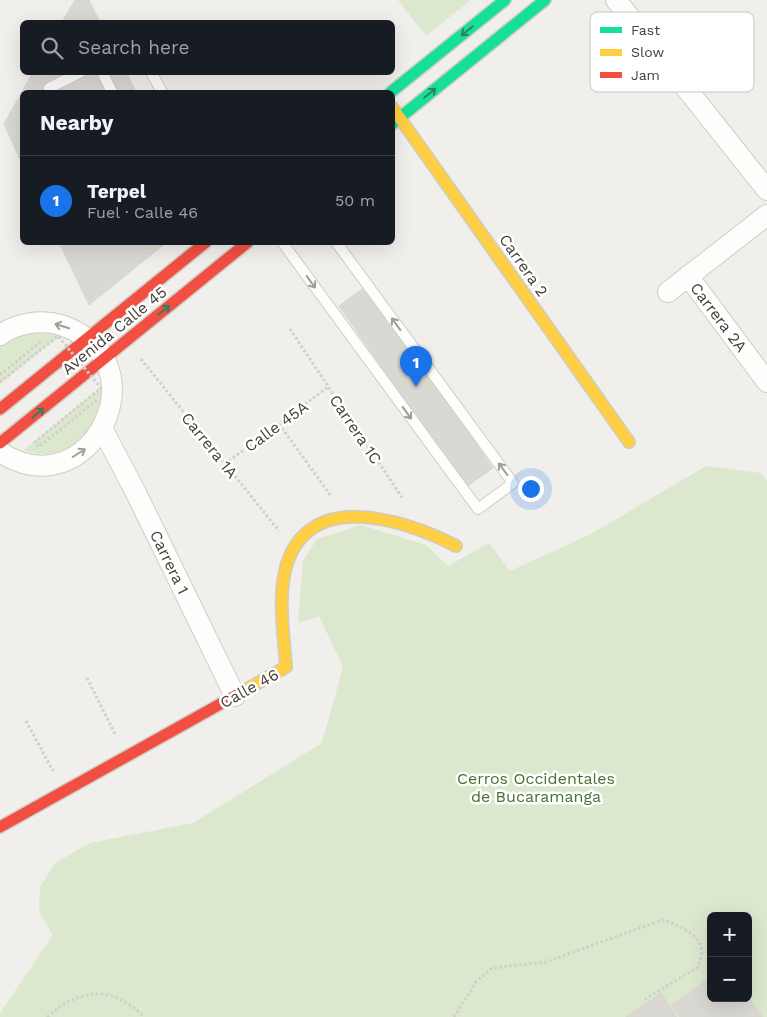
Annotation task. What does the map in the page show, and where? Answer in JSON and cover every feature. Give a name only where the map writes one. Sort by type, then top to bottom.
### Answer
[{"type":"street","points":[[393,90],[505,0]]},
{"type":"street","points":[[396,121],[545,0]]},
{"type":"street","points":[[616,0],[626,12]]},
{"type":"street","points":[[689,92],[767,190]]},
{"type":"street","name":"Carrera 2","points":[[396,121],[629,442]]},
{"type":"street","points":[[668,292],[767,215]]},
{"type":"street","name":"Avenida Calle 45","points":[[0,409],[202,245]]},
{"type":"street","name":"Avenida Calle 45","points":[[0,443],[244,245]]},
{"type":"street","name":"Carrera 2A","points":[[688,276],[767,382]]},
{"type":"street","points":[[0,335],[22,325],[40,322],[57,324],[73,330],[87,338],[104,360],[110,373],[112,393],[110,412],[102,430],[91,444],[77,455],[60,462],[42,465],[24,463],[0,452]]},
{"type":"street","name":"Carrera 1","points":[[102,430],[136,493],[235,696]]},
{"type":"street","name":"Calle 46","points":[[0,827],[286,667],[284,581],[288,560],[299,538],[310,528],[329,519],[345,516],[388,520],[424,529],[456,546]]},
{"type":"lane","points":[[49,88],[75,75]]},
{"type":"lane","points":[[104,75],[111,90]]},
{"type":"lane","points":[[153,75],[161,90]]},
{"type":"lane","points":[[186,245],[190,255]]},
{"type":"lane","points":[[284,245],[478,509],[513,483],[338,245]]},
{"type":"path","name":"Carrera 1C","points":[[290,329],[424,529]]},
{"type":"path","points":[[0,382],[58,336],[101,388],[35,442],[39,447],[98,399]]},
{"type":"path","points":[[0,374],[46,337]]},
{"type":"path","name":"Carrera 1A","points":[[127,341],[293,550]]},
{"type":"path","name":"Calle 45A","points":[[225,464],[328,387]]},
{"type":"path","points":[[279,424],[345,516]]},
{"type":"path","points":[[87,678],[127,756]]},
{"type":"path","points":[[26,721],[65,791]]},
{"type":"path","points":[[454,1017],[476,982],[492,968],[546,962],[662,920],[671,922],[698,939],[701,947],[698,967],[642,1001]]},
{"type":"path","points":[[47,1017],[59,1006],[86,995],[102,993],[116,996],[144,1017]]},
{"type":"green space","points":[[398,0],[471,0],[426,36]]},
{"type":"green space","points":[[35,328],[62,334],[0,384],[0,343]]},
{"type":"green space","points":[[104,384],[101,415],[87,434],[78,442],[58,452],[47,454],[24,450]]},
{"type":"green space","name":"Cerros Occidentales de Bucaramanga","points":[[706,466],[761,473],[767,481],[767,1017],[0,1017],[0,1013],[53,935],[39,912],[40,887],[55,863],[90,843],[193,823],[322,743],[343,667],[319,616],[298,623],[303,561],[317,539],[361,525],[426,545],[448,566],[489,543],[510,571],[591,534]]},
{"type":"building","points":[[75,0],[89,0],[99,20],[63,20]]},
{"type":"building","points":[[31,75],[128,75],[135,90],[23,90]]},
{"type":"building","points":[[20,95],[20,160],[4,124]]},
{"type":"building","points":[[60,245],[163,245],[89,305]]},
{"type":"building","points":[[366,286],[493,468],[466,487],[339,306]]},
{"type":"building","points":[[707,980],[707,1002],[752,1002],[763,1017],[680,1017],[672,1005]]},
{"type":"building","points":[[661,993],[677,1017],[626,1017]]},
{"type":"traffic: fast","points":[[393,90],[505,0]]},
{"type":"traffic: fast","points":[[395,122],[545,0]]},
{"type":"traffic: slow","points":[[395,111],[629,442]]},
{"type":"traffic: slow","points":[[240,693],[286,667],[282,607],[285,571],[296,545],[313,528],[334,519],[358,517],[383,520],[409,526],[456,546]]},
{"type":"traffic: jam","points":[[0,409],[202,245]]},
{"type":"traffic: jam","points":[[0,443],[244,245]]},
{"type":"traffic: jam","points":[[0,827],[240,693]]},
{"type":"place","name":"Terpel","points":[[416,387]]}]
